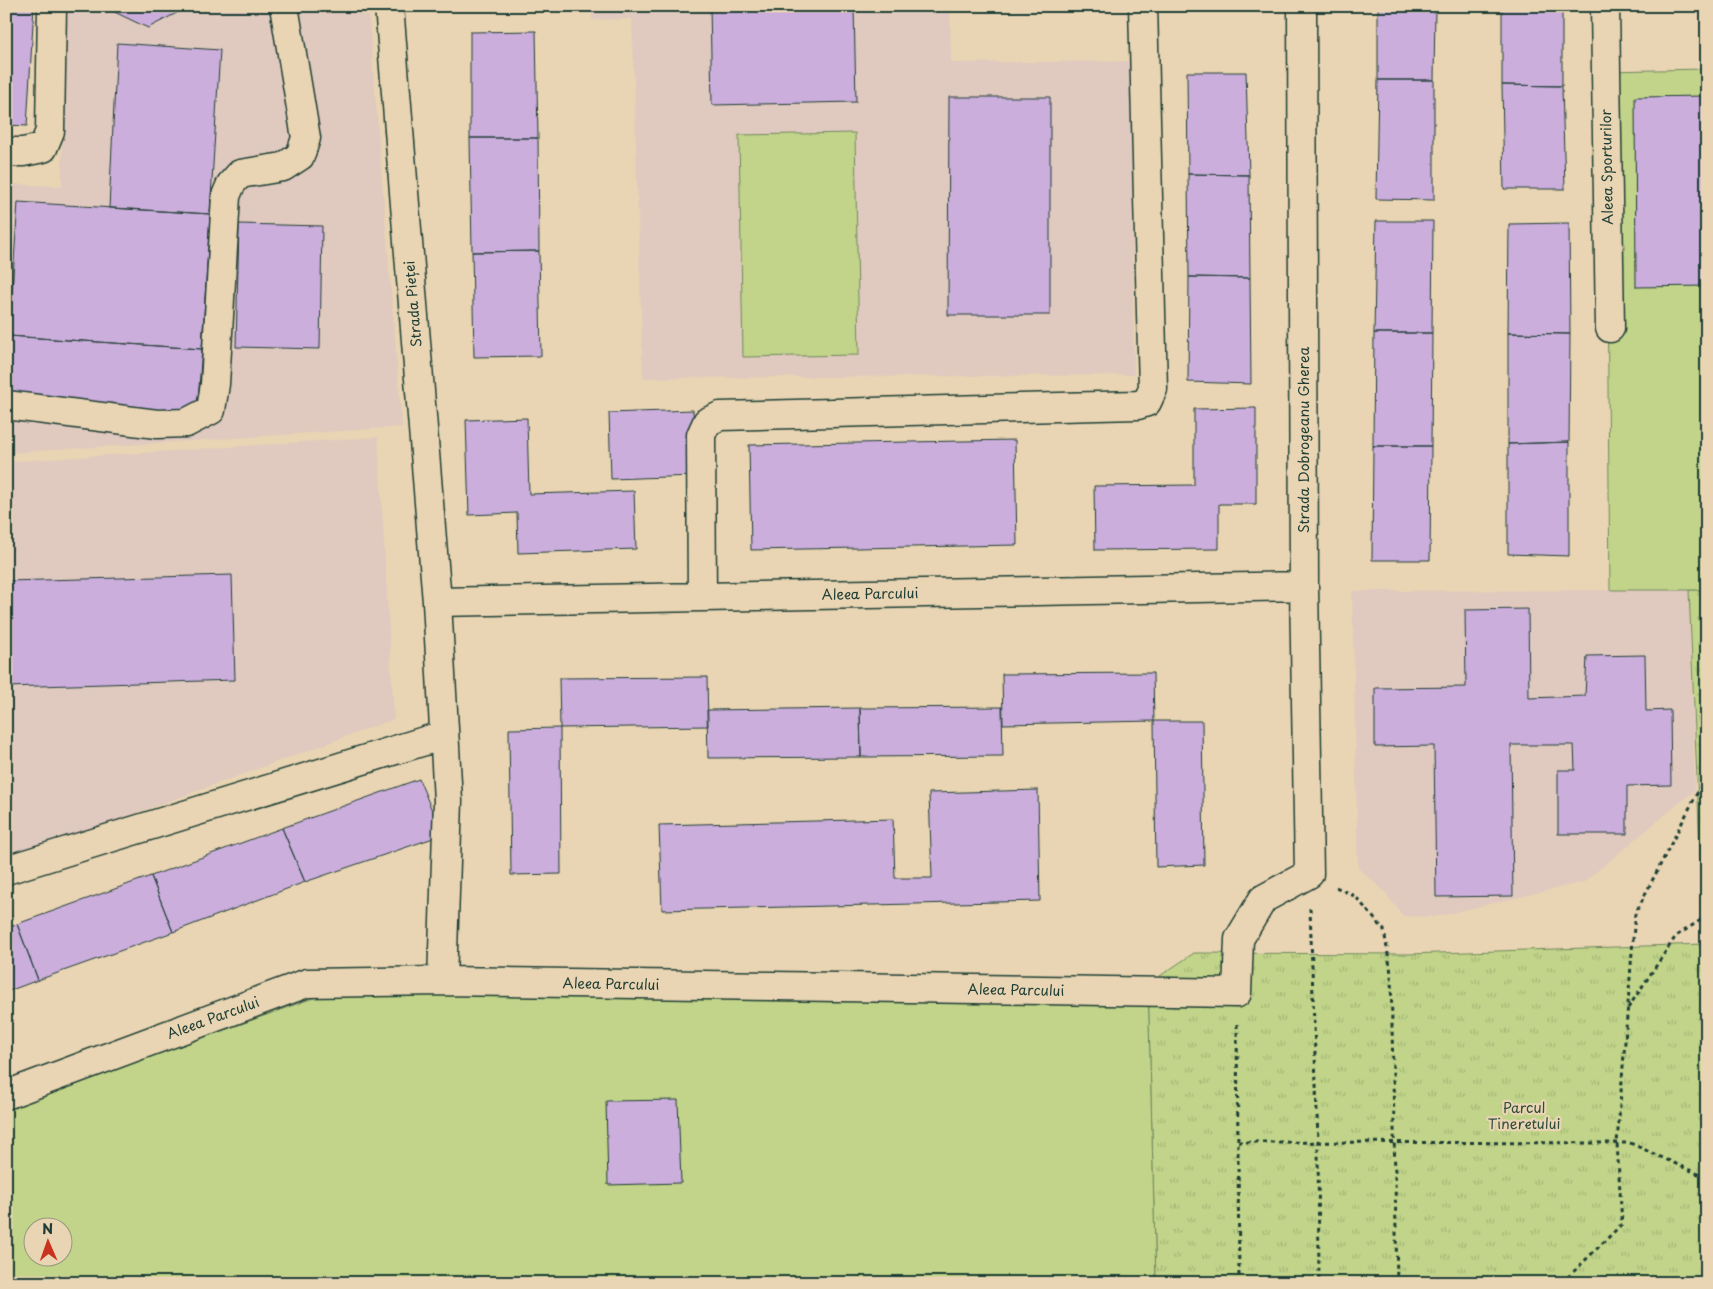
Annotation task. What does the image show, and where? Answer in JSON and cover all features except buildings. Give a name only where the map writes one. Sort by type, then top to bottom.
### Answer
[{"type":"street","points":[[6,152],[23,152],[43,148],[50,131],[52,6]]},
{"type":"street","points":[[6,405],[157,424],[186,423],[211,410],[215,384],[226,196],[231,184],[240,174],[283,167],[300,156],[306,138],[284,6]]},
{"type":"street","name":"Strada Pieței","points":[[389,6],[437,602],[448,801],[442,981]]},
{"type":"street","points":[[702,597],[701,435],[707,422],[720,416],[1138,405],[1147,402],[1153,389],[1143,6]]},
{"type":"street","name":"Strada Dobrogeanu Gherea","points":[[1302,6],[1304,586],[1309,874]]},
{"type":"street","name":"Aleea Sporturilor","points":[[1605,6],[1610,328]]},
{"type":"street","name":"Aleea Parcului","points":[[437,602],[1304,586]]},
{"type":"street","points":[[6,870],[444,735]]},
{"type":"street","points":[[1237,993],[1239,938],[1263,899],[1309,874]]},
{"type":"street","name":"Aleea Parcului","points":[[6,1095],[307,983],[442,981],[1237,993]]},
{"type":"path","points":[[1562,1283],[1622,1224],[1617,1143],[1636,914],[1707,774]]},
{"type":"path","points":[[1318,1283],[1318,1142],[1309,874],[1356,897],[1384,930],[1391,973],[1397,1283]]},
{"type":"path","points":[[1628,1008],[1676,936],[1707,916]]},
{"type":"path","points":[[1237,993],[1239,1283]]},
{"type":"path","points":[[1238,1142],[1630,1143],[1707,1178]]},
{"type":"shaded area","points":[[63,6],[368,6],[402,427],[6,453],[6,184],[62,186]]},
{"type":"shaded area","points":[[592,6],[950,6],[951,63],[1131,61],[1134,375],[643,378],[632,19],[592,20]]},
{"type":"shaded area","points":[[378,437],[394,719],[6,861],[6,462]]},
{"type":"shaded area","points":[[1689,590],[1695,790],[1584,882],[1434,917],[1403,916],[1384,891],[1358,868],[1352,591]]},
{"type":"green space","points":[[1707,69],[1707,590],[1610,590],[1605,71]]},
{"type":"green space","points":[[855,133],[859,355],[743,357],[739,135]]},
{"type":"green space","name":"Parcul Tineretului","points":[[1689,590],[1707,590],[1707,1283],[1156,1283],[1148,984],[1194,953],[1408,954],[1704,944]]},
{"type":"green space","points":[[1148,984],[1156,1283],[6,1283],[6,1109],[316,997]]}]
